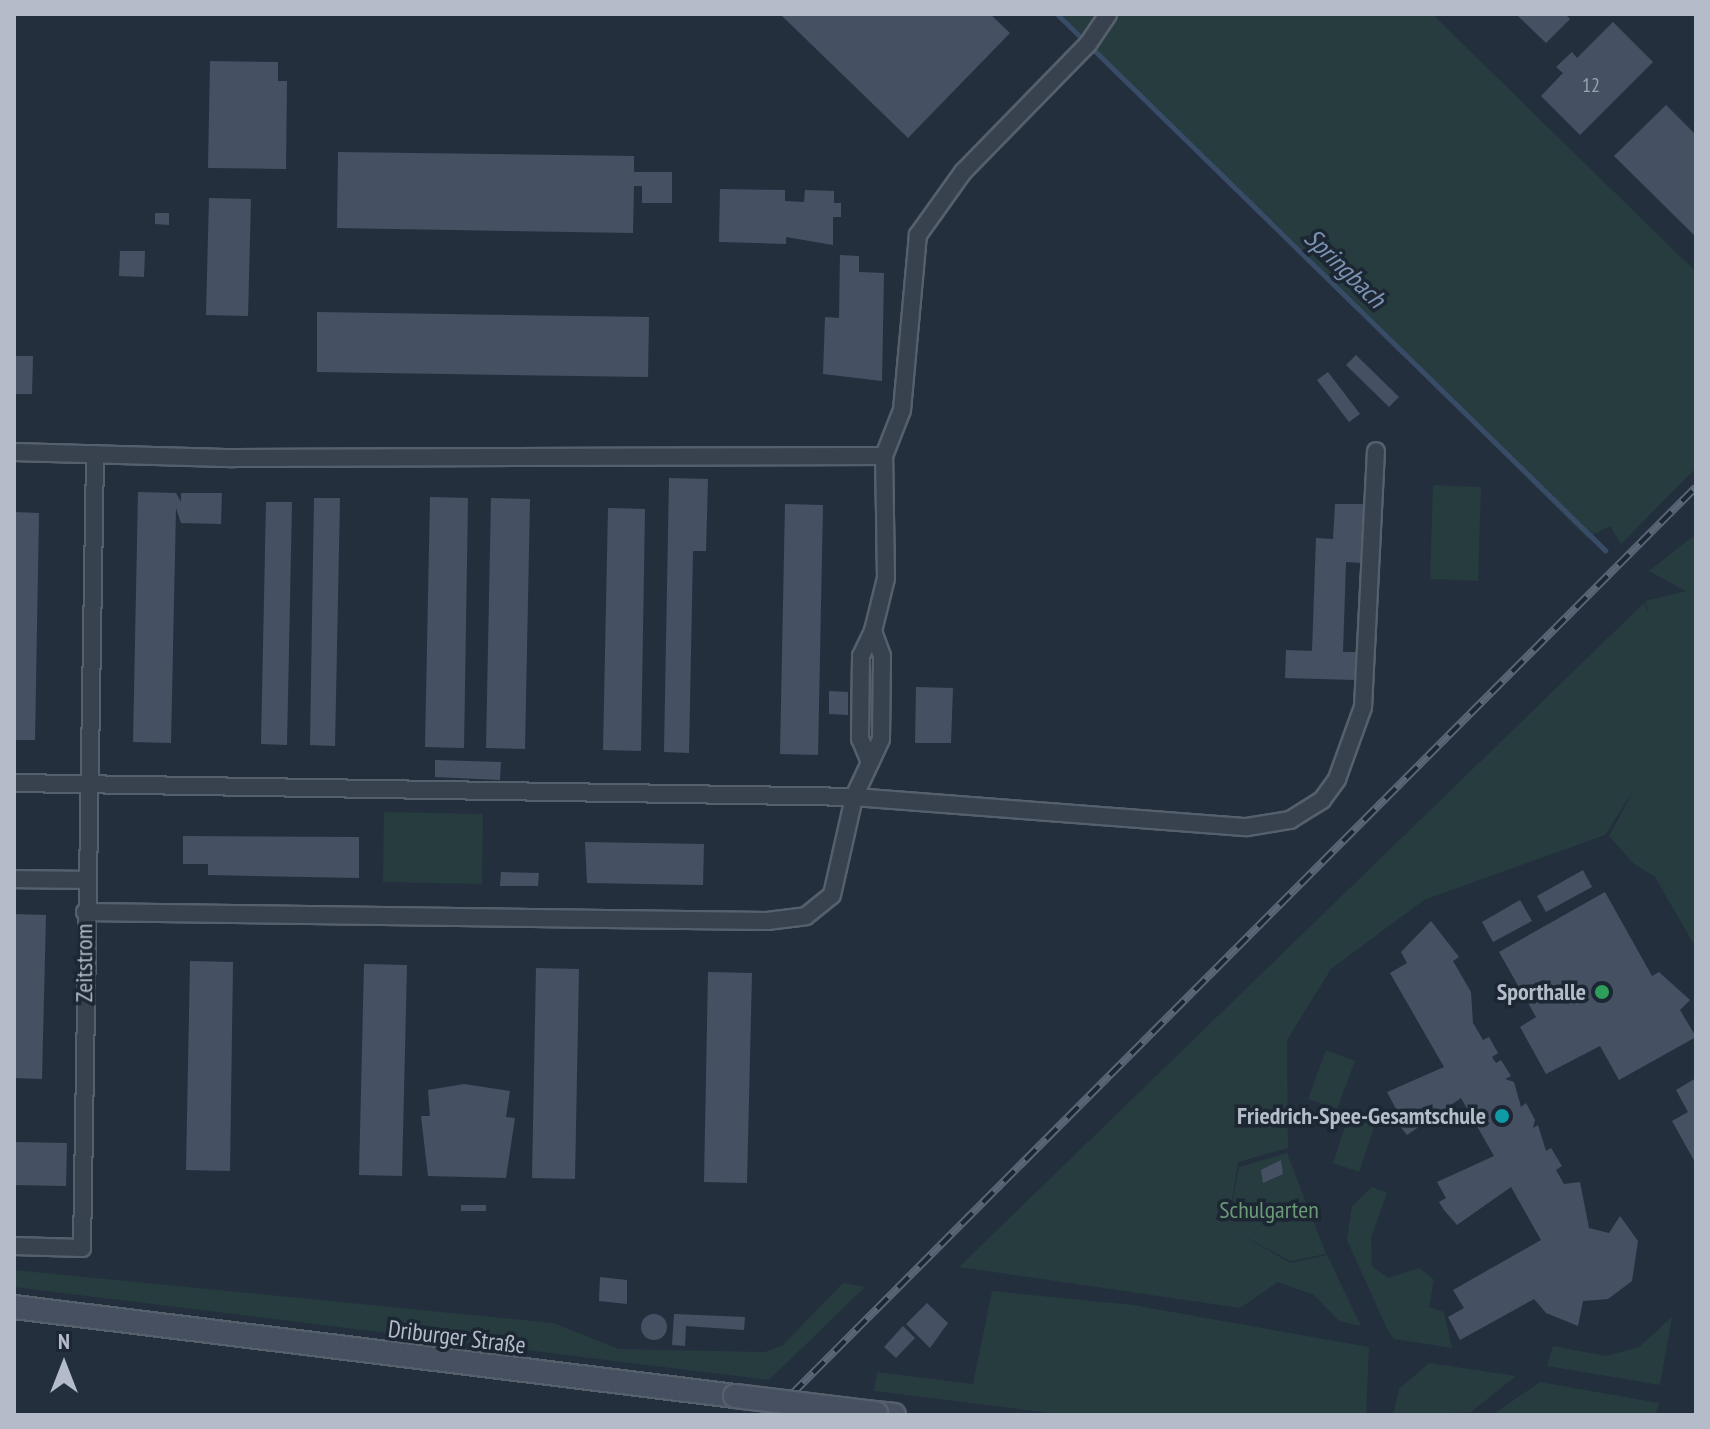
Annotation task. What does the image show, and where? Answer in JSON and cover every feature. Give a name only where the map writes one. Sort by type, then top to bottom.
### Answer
[{"type":"main road","name":"Driburger Straße","points":[[14,1307],[885,1414]]},
{"type":"street","points":[[85,912],[787,920],[806,916],[832,895],[854,797],[881,739],[882,656],[873,631],[886,578],[884,456],[902,410],[918,235],[963,172],[1084,47],[1108,14]]},
{"type":"street","points":[[14,783],[854,797],[1247,827],[1290,820],[1322,800],[1352,749],[1368,675],[1376,451]]},
{"type":"street","points":[[14,452],[884,456]]},
{"type":"street","name":"Zeitstrom","points":[[14,1246],[82,1248],[85,880],[95,454]]},
{"type":"street","points":[[14,879],[85,880]]},
{"type":"green space","points":[[1061,14],[1432,14],[1696,272],[1696,468],[1621,544],[1610,526],[1587,538]]},
{"type":"green space","points":[[1433,485],[1481,487],[1478,581],[1430,579]]},
{"type":"green space","name":"Schulgarten","points":[[1696,534],[1696,948],[1655,877],[1633,863],[1609,836],[1635,788],[1605,835],[1424,900],[1331,969],[1287,1040],[1288,1148],[1238,1162],[1228,1227],[1239,1167],[1287,1153],[1326,1254],[1290,1261],[1235,1231],[1290,1263],[1327,1255],[1361,1326],[1339,1321],[1314,1295],[1278,1282],[1240,1308],[959,1267],[1644,603],[1649,614],[1645,601],[1686,591],[1649,571]]},
{"type":"green space","points":[[384,812],[483,814],[482,884],[383,882]]},
{"type":"green space","points":[[1326,1050],[1355,1061],[1337,1109],[1308,1099]]},
{"type":"green space","points":[[1350,1112],[1376,1121],[1359,1172],[1333,1163]]},
{"type":"green space","points":[[1372,1187],[1387,1193],[1371,1238],[1372,1266],[1388,1278],[1420,1268],[1434,1280],[1429,1307],[1444,1312],[1452,1348],[1394,1339],[1388,1331],[1347,1240],[1352,1206]]},
{"type":"green space","points":[[14,1270],[553,1323],[619,1349],[765,1352],[783,1345],[843,1283],[865,1287],[769,1380],[14,1287]]},
{"type":"green space","points":[[992,1291],[1133,1305],[1369,1347],[1366,1415],[1065,1415],[874,1391],[877,1372],[973,1384]]},
{"type":"green space","points":[[1672,1317],[1660,1385],[1547,1366],[1553,1346],[1606,1356],[1639,1347]]},
{"type":"green space","points":[[1429,1363],[1516,1376],[1471,1412],[1393,1415],[1399,1389]]},
{"type":"green space","points":[[1540,1382],[1659,1403],[1655,1415],[1492,1415]]},
{"type":"building","points":[[780,14],[990,14],[1010,33],[908,138]]},
{"type":"building","points":[[1516,14],[1565,14],[1570,19],[1546,43]]},
{"type":"building","points":[[1613,22],[1653,62],[1580,135],[1541,96],[1563,73],[1556,67],[1572,52],[1577,58]]},
{"type":"building","points":[[210,61],[278,62],[278,81],[287,81],[286,169],[208,168]]},
{"type":"building","points":[[1666,105],[1696,135],[1696,237],[1614,156]]},
{"type":"building","points":[[338,152],[634,156],[634,172],[672,172],[672,203],[642,203],[642,186],[634,186],[633,233],[337,228]]},
{"type":"building","points":[[720,189],[785,190],[785,201],[804,202],[805,190],[834,191],[834,203],[841,203],[841,217],[833,217],[833,245],[786,237],[786,244],[719,242]]},
{"type":"building","points":[[209,198],[251,199],[248,316],[206,315]]},
{"type":"building","points":[[155,213],[169,213],[169,225],[155,224]]},
{"type":"building","points":[[120,251],[145,251],[144,277],[119,276]]},
{"type":"building","points":[[840,255],[859,256],[859,272],[884,273],[882,381],[823,374],[825,317],[839,318]]},
{"type":"building","points":[[317,312],[649,317],[648,377],[317,372]]},
{"type":"building","points":[[1356,355],[1399,397],[1389,407],[1346,365]]},
{"type":"building","points":[[14,356],[33,356],[32,394],[14,394]]},
{"type":"building","points":[[1328,372],[1360,414],[1349,422],[1317,380]]},
{"type":"building","points":[[669,478],[708,479],[706,551],[693,551],[689,753],[664,752]]},
{"type":"building","points":[[138,492],[176,493],[181,502],[181,493],[222,493],[221,524],[181,523],[176,508],[171,743],[133,742]]},
{"type":"building","points":[[430,497],[468,498],[464,748],[425,747]]},
{"type":"building","points":[[314,498],[340,498],[335,746],[310,745]]},
{"type":"building","points":[[491,498],[530,499],[525,749],[486,748]]},
{"type":"building","points":[[266,502],[292,502],[287,745],[261,744]]},
{"type":"building","points":[[785,504],[823,505],[818,755],[780,754]]},
{"type":"building","points":[[1335,504],[1365,504],[1362,563],[1346,562],[1343,652],[1356,652],[1355,680],[1285,678],[1286,650],[1312,651],[1316,538],[1333,539]]},
{"type":"building","points":[[608,508],[645,509],[641,751],[603,750]]},
{"type":"building","points":[[14,512],[39,513],[35,740],[14,740]]},
{"type":"building","points":[[916,687],[953,688],[951,743],[915,743]]},
{"type":"building","points":[[829,691],[848,692],[848,715],[829,714]]},
{"type":"building","points":[[435,760],[501,762],[500,780],[435,777]]},
{"type":"building","points":[[183,836],[359,837],[359,878],[208,875],[208,864],[183,864]]},
{"type":"building","points":[[585,842],[704,844],[703,885],[587,883]]},
{"type":"building","points":[[1583,870],[1592,887],[1546,912],[1537,896]]},
{"type":"building","points":[[501,872],[539,873],[538,886],[500,886]]},
{"type":"building","name":"Sporthalle","points":[[1605,892],[1652,976],[1659,972],[1690,1000],[1680,1010],[1696,1037],[1619,1080],[1600,1046],[1546,1074],[1520,1027],[1536,1017],[1499,952]]},
{"type":"building","points":[[1520,900],[1532,921],[1493,942],[1482,922]]},
{"type":"building","points":[[14,914],[46,915],[42,1079],[14,1078]]},
{"type":"building","name":"Friedrich-Spee-Gesamtschule","points":[[1431,921],[1459,957],[1453,961],[1471,992],[1473,1023],[1483,1040],[1489,1037],[1498,1053],[1492,1057],[1496,1063],[1501,1060],[1511,1076],[1505,1079],[1514,1082],[1521,1107],[1526,1103],[1535,1120],[1533,1128],[1538,1125],[1546,1151],[1551,1148],[1562,1166],[1556,1170],[1564,1184],[1580,1182],[1589,1228],[1609,1233],[1620,1216],[1638,1241],[1632,1281],[1608,1299],[1583,1301],[1578,1326],[1546,1313],[1534,1299],[1460,1340],[1448,1317],[1464,1308],[1453,1290],[1541,1240],[1511,1187],[1457,1225],[1439,1202],[1446,1198],[1437,1182],[1494,1156],[1461,1098],[1407,1135],[1389,1113],[1396,1109],[1387,1092],[1444,1067],[1390,973],[1407,963],[1401,952]]},
{"type":"building","points":[[190,961],[233,962],[230,1171],[186,1170]]},
{"type":"building","points":[[364,964],[407,965],[402,1176],[359,1175]]},
{"type":"building","points":[[536,968],[579,969],[575,1179],[532,1178]]},
{"type":"building","points":[[708,972],[752,973],[747,1183],[704,1182]]},
{"type":"building","points":[[1696,1078],[1696,1164],[1672,1121],[1688,1112],[1676,1090]]},
{"type":"building","points":[[464,1084],[510,1091],[506,1117],[515,1118],[506,1178],[428,1176],[421,1116],[430,1116],[428,1090]]},
{"type":"building","points":[[14,1142],[67,1143],[66,1186],[14,1185]]},
{"type":"building","points":[[1281,1160],[1283,1174],[1263,1183],[1261,1170]]},
{"type":"building","points":[[461,1205],[486,1205],[486,1211],[461,1211]]},
{"type":"building","points":[[600,1277],[627,1280],[627,1304],[599,1301]]},
{"type":"building","points":[[927,1303],[948,1323],[930,1348],[906,1324]]},
{"type":"building","points":[[654,1314],[663,1318],[667,1327],[663,1336],[654,1340],[645,1336],[641,1327],[645,1318]]},
{"type":"building","points":[[674,1314],[745,1317],[744,1330],[686,1326],[685,1346],[672,1345]]},
{"type":"building","points":[[903,1326],[915,1338],[896,1358],[884,1347]]},
{"type":"waterway","name":"Springbach","points":[[1057,14],[1605,550]]},
{"type":"railway","points":[[771,1415],[1696,487]]},
{"type":"place","name":"Sporthalle","points":[[1602,992]]},
{"type":"place","name":"Friedrich-Spee-Gesamtschule","points":[[1502,1116]]}]
